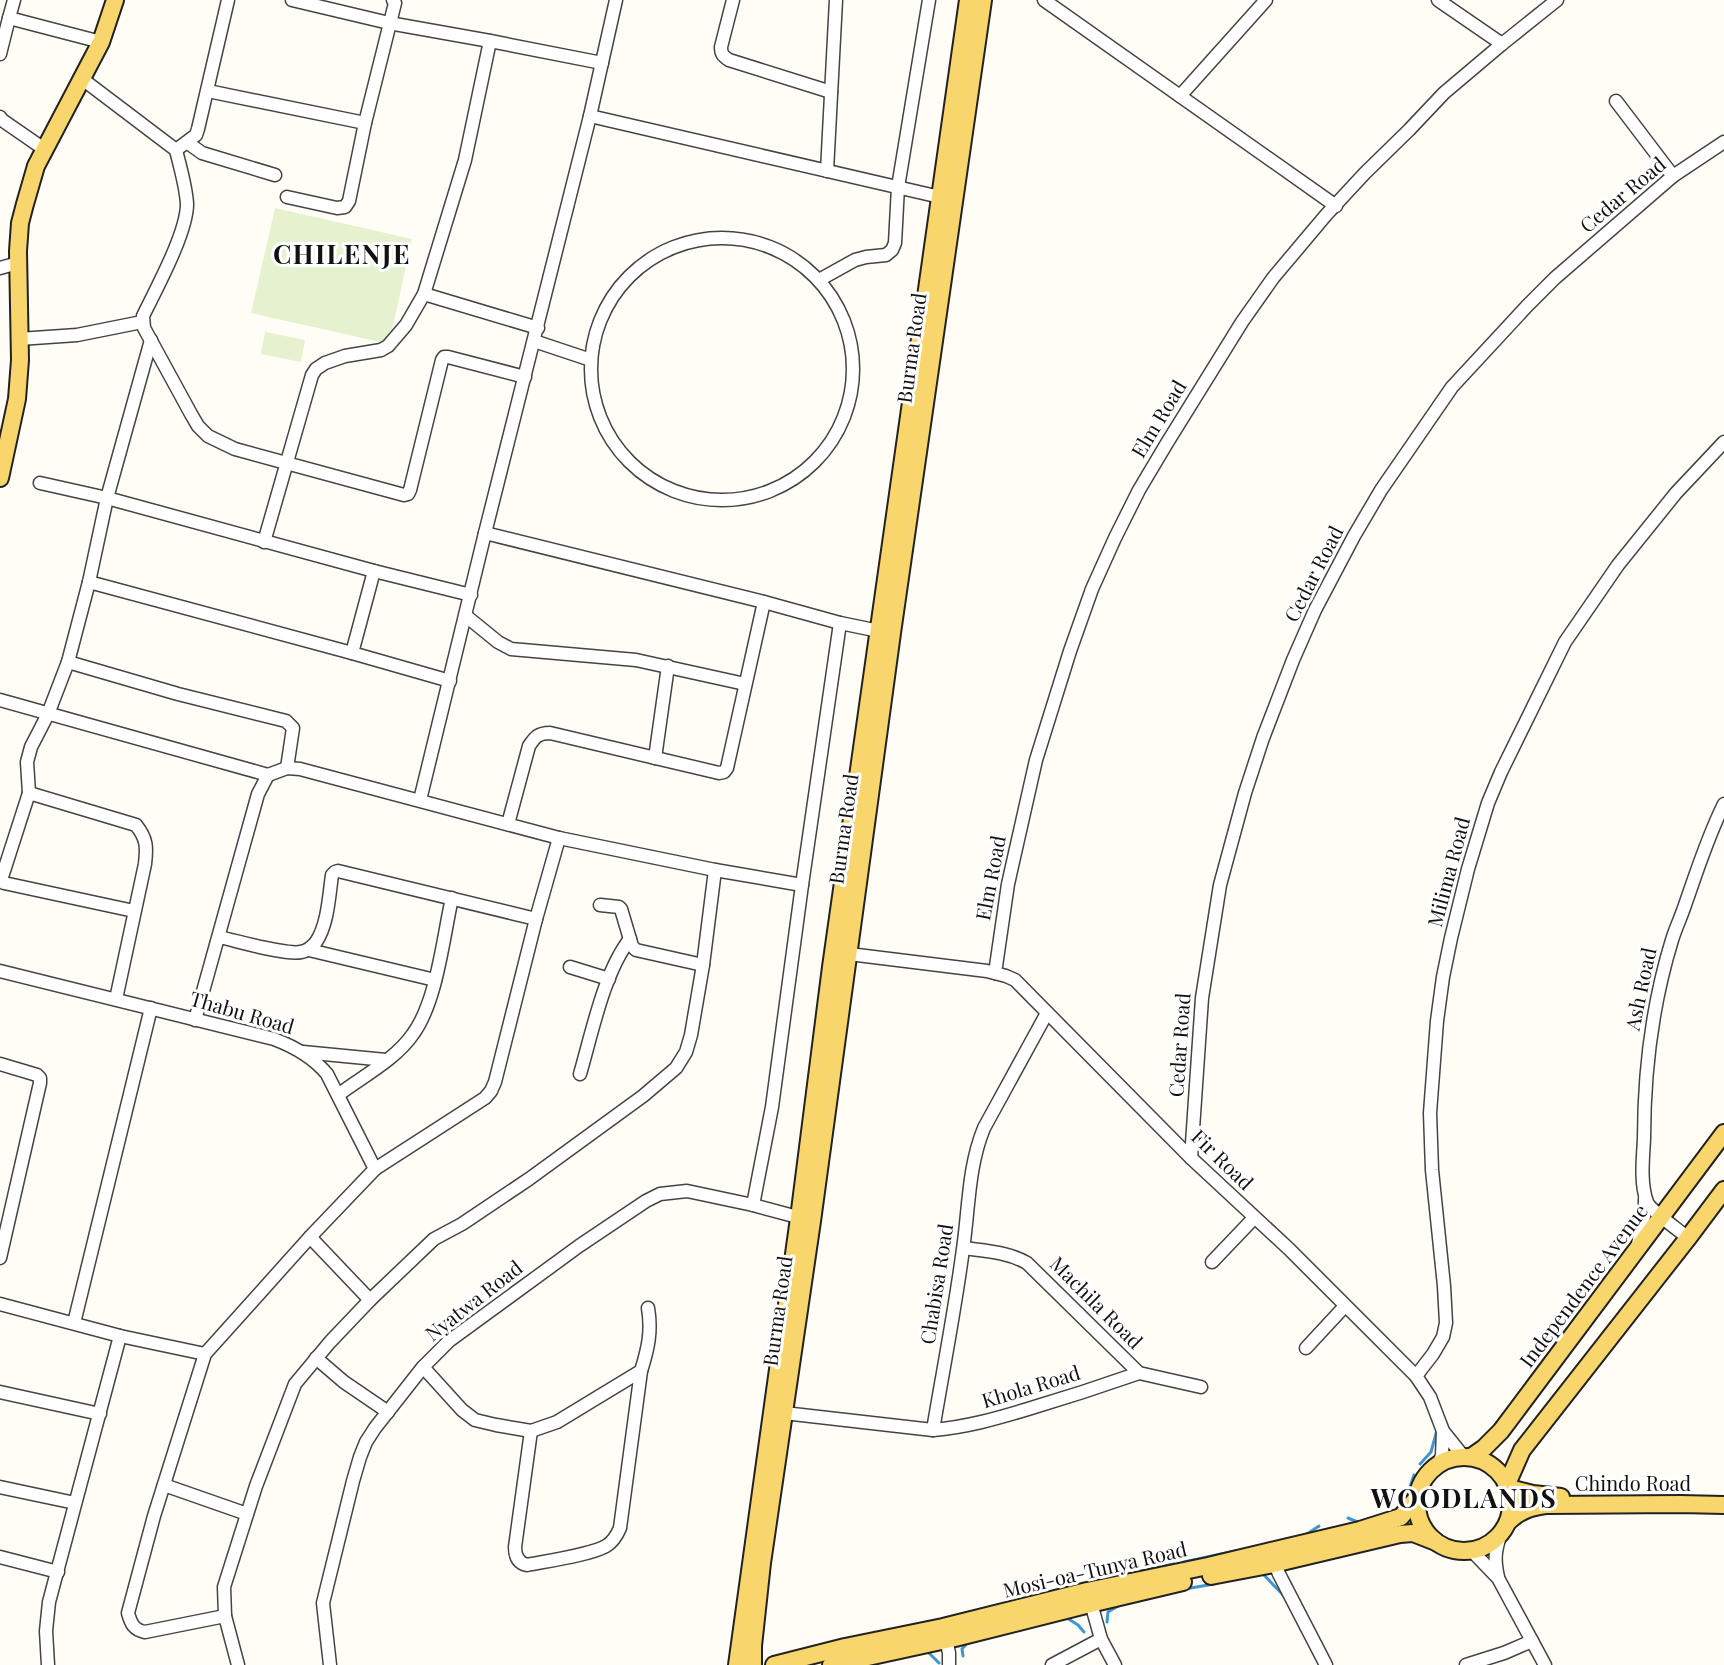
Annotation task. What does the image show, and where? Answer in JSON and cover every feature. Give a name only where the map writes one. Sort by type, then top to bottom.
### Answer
[{"type":"main road","points":[[0,475],[17,399],[20,360],[18,263],[22,214],[36,166],[101,42],[115,0]]},
{"type":"main road","name":"Burma Road","points":[[753,1665],[761,1575],[784,1413],[879,631],[968,0]]},
{"type":"main road","name":"Burma Road","points":[[841,953],[892,633],[983,0]]},
{"type":"main road","name":"Independence Avenue","points":[[1467,1457],[1484,1448],[1501,1431],[1724,1134]]},
{"type":"main road","points":[[1508,1486],[1522,1450],[1724,1190]]},
{"type":"main road","name":"Burma Road","points":[[737,1665],[806,1220]]},
{"type":"main road","points":[[1467,1457],[1488,1463],[1502,1476],[1508,1486],[1512,1504],[1505,1527],[1493,1541],[1472,1551],[1453,1549],[1436,1542],[1423,1527],[1416,1499],[1427,1473],[1450,1459],[1467,1457]]},
{"type":"main road","name":"Chindo Road","points":[[1508,1486],[1533,1494],[1563,1497],[1724,1499]]},
{"type":"main road","name":"Mosi-oa-Tunya Road","points":[[1273,1557],[1403,1516],[1416,1499]]},
{"type":"main road","name":"Chindo Road","points":[[1505,1527],[1520,1512],[1546,1505],[1724,1505]]},
{"type":"main road","name":"Mosi-oa-Tunya Road","points":[[831,1665],[945,1633],[1089,1597],[1273,1557],[1407,1533],[1436,1542]]},
{"type":"main road","name":"Mosi-oa-Tunya Road","points":[[774,1665],[851,1646],[945,1633]]},
{"type":"street","points":[[0,54],[14,0]]},
{"type":"street","points":[[176,150],[196,135],[228,0]]},
{"type":"street","points":[[292,0],[389,23],[602,63]]},
{"type":"street","points":[[420,800],[590,116],[616,0]]},
{"type":"street","points":[[733,0],[721,47],[724,57],[831,92]]},
{"type":"street","points":[[827,171],[836,0]]},
{"type":"street","points":[[819,280],[855,260],[886,255],[895,243],[898,187],[929,0]]},
{"type":"street","points":[[1044,0],[1336,206]]},
{"type":"street","points":[[1180,96],[1266,0]]},
{"type":"street","points":[[1438,0],[1502,44]]},
{"type":"street","name":"Elm Road","points":[[995,973],[1008,884],[1036,760],[1092,589],[1139,490],[1219,358],[1273,278],[1365,173],[1444,93],[1557,0]]},
{"type":"street","points":[[287,197],[337,208],[345,207],[349,201],[365,123],[395,1]]},
{"type":"street","points":[[9,18],[101,42]]},
{"type":"street","points":[[264,542],[312,375],[325,363],[345,356],[381,350],[388,346],[406,325],[424,294],[465,160],[490,41]]},
{"type":"street","points":[[81,78],[176,150],[185,191],[186,216],[142,322],[191,414],[208,436],[235,449],[404,495],[410,490],[444,357],[525,376]]},
{"type":"street","points":[[208,91],[365,123]]},
{"type":"street","points":[[1616,101],[1673,176]]},
{"type":"street","points":[[590,116],[940,197]]},
{"type":"street","points":[[0,117],[44,149]]},
{"type":"street","name":"Cedar Road","points":[[1191,1158],[1202,998],[1220,885],[1245,793],[1263,738],[1315,610],[1381,490],[1452,387],[1555,278],[1673,176],[1724,142]]},
{"type":"street","points":[[188,143],[202,153],[274,175]]},
{"type":"street","points":[[729,237],[769,246],[804,266],[819,280],[839,310],[853,361],[850,397],[845,414],[828,446],[804,471],[789,482],[756,496],[739,499],[703,499],[669,489],[639,471],[615,445],[602,421],[594,396],[591,360],[594,340],[600,320],[621,285],[644,264],[670,248],[709,238],[729,237]]},
{"type":"street","points":[[0,268],[18,263]]},
{"type":"street","points":[[424,294],[538,328]]},
{"type":"street","points":[[19,339],[77,335],[142,322]]},
{"type":"street","points":[[134,911],[4,882],[2,877],[29,793],[27,762],[31,747],[48,714],[68,663],[89,582],[107,498],[151,339]]},
{"type":"street","points":[[534,341],[591,360]]},
{"type":"street","name":"Milima Road","points":[[1416,1376],[1443,1337],[1446,1323],[1431,1147],[1432,1071],[1437,1022],[1451,939],[1468,869],[1488,803],[1565,642],[1640,537],[1676,493],[1724,442]]},
{"type":"street","points":[[40,483],[107,498],[264,542],[471,595]]},
{"type":"street","points":[[485,533],[879,631]]},
{"type":"street","points":[[352,653],[374,571]]},
{"type":"street","points":[[89,582],[450,681]]},
{"type":"street","points":[[508,825],[527,752],[535,737],[542,733],[719,773],[724,772],[727,768],[764,602]]},
{"type":"street","points":[[466,616],[498,642],[511,649],[610,656],[668,666],[745,684]]},
{"type":"street","points":[[753,1205],[772,1107],[840,623]]},
{"type":"street","points":[[68,663],[286,721],[293,728],[287,768]]},
{"type":"street","points":[[655,758],[668,666]]},
{"type":"street","points":[[0,700],[268,775],[287,768],[300,769],[559,838],[802,885]]},
{"type":"street","points":[[195,1020],[258,794],[268,775]]},
{"type":"street","points":[[29,793],[136,825],[143,834],[147,848],[145,864],[116,999]]},
{"type":"street","name":"Ash Road","points":[[1636,1251],[1645,1212],[1644,1112],[1655,1006],[1672,939],[1700,857],[1724,804]]},
{"type":"street","points":[[225,1616],[145,1632],[133,1626],[128,1613],[164,1485],[205,1354],[310,1237],[375,1169],[485,1098],[491,1091],[559,838]]},
{"type":"street","points":[[238,1665],[225,1616],[224,1587],[247,1514],[291,1391],[316,1358],[370,1300],[434,1239],[462,1224],[529,1179],[643,1096],[676,1068],[686,1052],[691,1035],[716,870]]},
{"type":"street","points":[[309,950],[315,943],[325,919],[332,875],[335,872],[536,919]]},
{"type":"street","points":[[338,1095],[386,1060],[413,1035],[432,995],[452,898]]},
{"type":"street","points":[[600,905],[621,909],[632,946],[636,950],[702,965]]},
{"type":"street","points":[[219,937],[286,951],[309,950],[435,980]]},
{"type":"street","points":[[580,1074],[617,957],[630,939]]},
{"type":"street","name":"Fir Road","points":[[841,953],[995,973],[1015,980],[1191,1158],[1288,1249],[1416,1376],[1430,1397],[1443,1431],[1467,1457]]},
{"type":"street","points":[[570,967],[609,979]]},
{"type":"street","name":"Thabu Road","points":[[0,971],[274,1039],[302,1052],[321,1066],[327,1074],[375,1169]]},
{"type":"street","points":[[74,1323],[151,1008]]},
{"type":"street","name":"Chabisa Road","points":[[933,1430],[964,1248],[972,1164],[977,1145],[1047,1013]]},
{"type":"street","points":[[302,1052],[386,1060]]},
{"type":"street","points":[[0,1064],[37,1075],[40,1078],[5,1220],[0,1258]]},
{"type":"street","name":"Nyatwa Road","points":[[330,1665],[323,1603],[360,1457],[366,1442],[388,1412],[423,1367],[449,1341],[589,1240],[660,1194],[687,1191],[753,1205],[806,1220]]},
{"type":"street","points":[[1645,1192],[1648,1205],[1688,1238]]},
{"type":"street","points":[[1212,1262],[1254,1218]]},
{"type":"street","points":[[310,1237],[370,1300]]},
{"type":"street","name":"Machila Road","points":[[964,1248],[1006,1254],[1027,1263],[1139,1373],[1201,1387]]},
{"type":"street","points":[[0,1304],[120,1336],[205,1354]]},
{"type":"street","points":[[1306,1348],[1345,1306]]},
{"type":"street","points":[[531,1431],[515,1547],[517,1558],[523,1564],[528,1564],[606,1546],[614,1539],[620,1528],[641,1371],[650,1338],[648,1308]]},
{"type":"street","points":[[48,1665],[47,1615],[120,1336]]},
{"type":"street","points":[[316,1358],[344,1382],[388,1412]]},
{"type":"street","points":[[423,1367],[468,1416],[475,1420],[531,1431],[557,1422],[641,1371]]},
{"type":"street","name":"Khola Road","points":[[933,1430],[974,1424],[1073,1396],[1139,1373]]},
{"type":"street","points":[[0,1392],[100,1414]]},
{"type":"street","points":[[784,1413],[933,1430]]},
{"type":"street","name":"Fir Road","points":[[1439,1464],[1442,1455],[1443,1431]]},
{"type":"street","points":[[164,1485],[247,1514]]},
{"type":"street","points":[[0,1487],[75,1503]]},
{"type":"street","points":[[1498,1578],[1494,1559],[1505,1527]]},
{"type":"street","points":[[1472,1551],[1498,1578],[1545,1665]]},
{"type":"street","points":[[0,1557],[58,1572]]},
{"type":"street","points":[[1273,1557],[1326,1665]]},
{"type":"street","points":[[1089,1597],[1101,1639],[1115,1665]]},
{"type":"street","points":[[945,1633],[949,1665]]},
{"type":"street","points":[[1052,1665],[1101,1639]]},
{"type":"street","points":[[1466,1665],[1533,1641]]},
{"type":"green space","points":[[275,208],[412,239],[389,344],[251,313]]},
{"type":"green space","points":[[265,332],[305,340],[301,362],[261,354]]},
{"type":"waterway","points":[[1420,1464],[1431,1452],[1437,1430]]},
{"type":"waterway","points":[[1406,1499],[1414,1475]]},
{"type":"waterway","points":[[1348,1518],[1360,1523]]},
{"type":"waterway","points":[[1307,1534],[1319,1526]]},
{"type":"waterway","points":[[1184,1562],[1235,1551]]},
{"type":"waterway","points":[[1137,1572],[1174,1564]]},
{"type":"waterway","points":[[1262,1574],[1284,1596]]},
{"type":"waterway","points":[[1185,1589],[1214,1584]]},
{"type":"waterway","points":[[1107,1622],[1108,1612],[1120,1605]]},
{"type":"waterway","points":[[1064,1619],[1067,1618],[1078,1625],[1084,1632]]},
{"type":"waterway","points":[[963,1656],[962,1649],[968,1642]]},
{"type":"waterway","points":[[927,1651],[939,1663]]},
{"type":"district","name":"CHILENJE","points":[[342,255]]},
{"type":"district","name":"WOODLANDS","points":[[1464,1499]]}]
